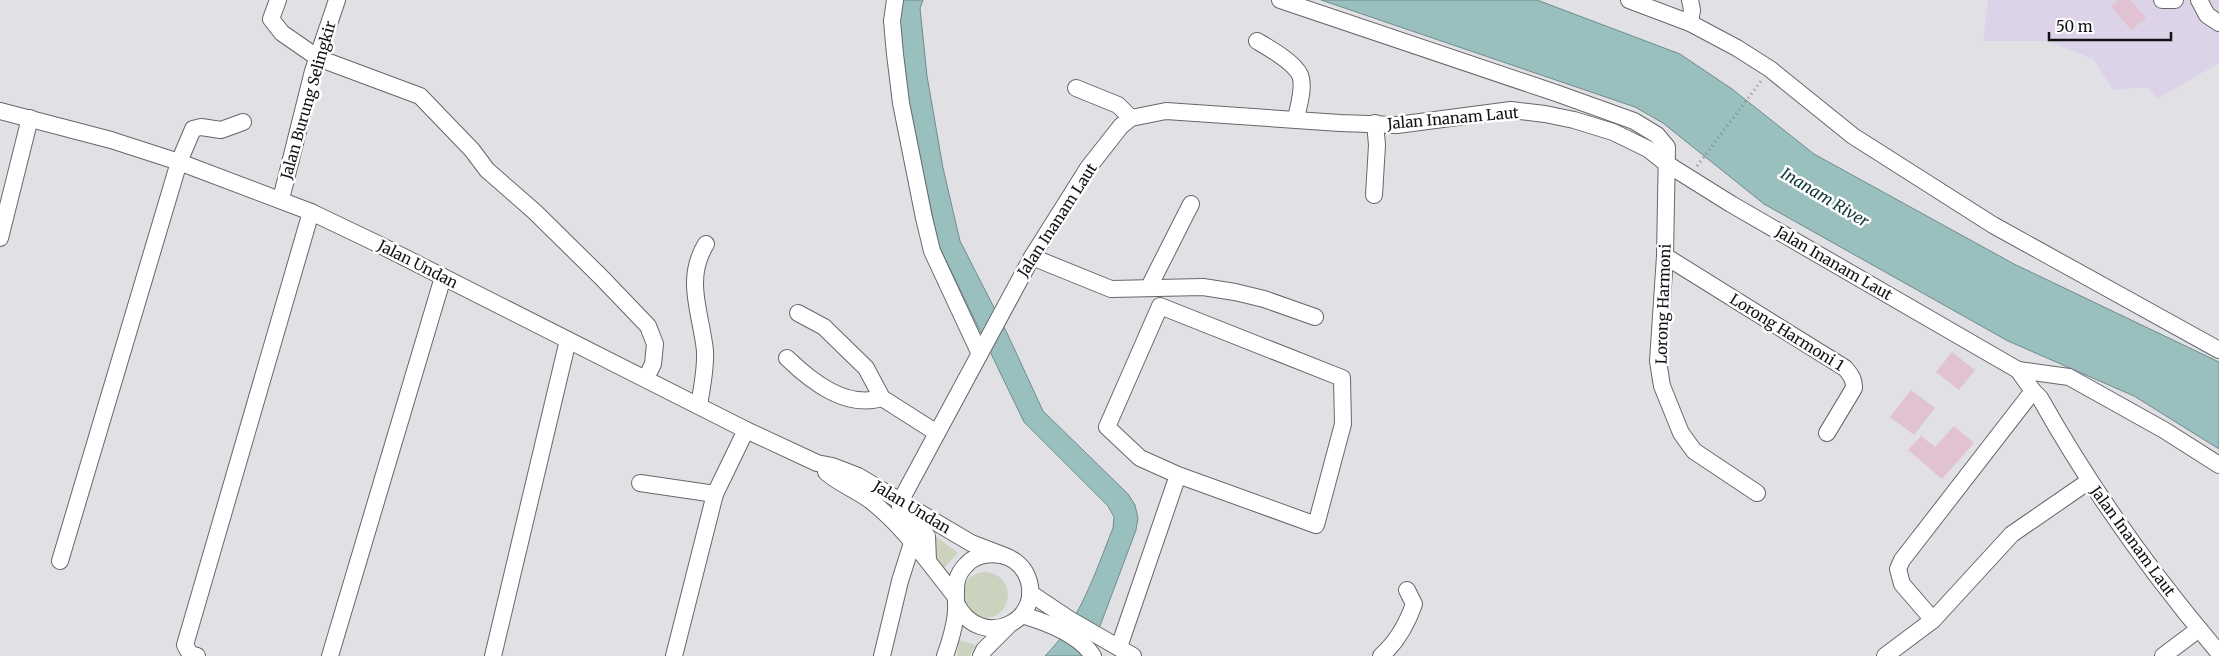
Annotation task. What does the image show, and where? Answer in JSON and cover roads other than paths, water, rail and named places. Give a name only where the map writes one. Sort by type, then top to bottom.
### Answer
[{"type":"street","points":[[278,0],[271,19],[282,33],[318,58],[420,96],[472,150],[487,170],[535,212],[601,276],[648,326],[655,344],[653,364],[646,378]]},
{"type":"street","name":"Jalan Burung Selingkir","points":[[281,199],[318,58],[337,0]]},
{"type":"street","points":[[896,0],[892,21],[901,103],[932,252],[979,352]]},
{"type":"street","name":"Lorong Harmoni","points":[[1280,0],[1556,93],[1634,122],[1657,135],[1667,148],[1665,256],[1658,361],[1662,386],[1680,433],[1694,451],[1757,493]]},
{"type":"street","points":[[1629,0],[1690,23],[1763,63],[1853,136],[1993,225],[2219,350]]},
{"type":"street","points":[[1690,0],[1692,10],[1690,23]]},
{"type":"street","points":[[2162,0],[2175,0]]},
{"type":"street","points":[[2200,3],[2207,15],[2219,23]]},
{"type":"street","points":[[1257,41],[1283,56],[1300,75],[1301,87],[1296,119]]},
{"type":"street","points":[[1076,88],[1118,105],[1131,118]]},
{"type":"street","name":"Jalan Inanam Laut","points":[[901,500],[979,352],[1032,257],[1088,168],[1121,126],[1131,118],[1166,111],[1397,125],[1511,110],[1545,114],[1613,132],[1648,149],[1667,164],[1767,225],[2018,370],[2040,398],[2119,527],[2198,629],[2219,653]]},
{"type":"street","name":"Jalan Undan","points":[[0,111],[180,162],[281,199],[443,277],[817,464],[829,474],[871,500],[892,519],[928,561],[966,619],[986,629],[1008,626]]},
{"type":"street","points":[[0,238],[30,118]]},
{"type":"street","points":[[60,561],[180,162],[194,129],[200,127],[221,130],[243,122]]},
{"type":"street","points":[[1374,195],[1377,145],[1375,123]]},
{"type":"street","points":[[1149,288],[1191,204]]},
{"type":"street","points":[[197,656],[190,654],[185,645],[311,212]]},
{"type":"street","points":[[698,405],[705,372],[705,351],[696,298],[695,268],[706,244]]},
{"type":"street","name":"Lorong Harmoni 1","points":[[1665,256],[1845,368],[1851,374],[1854,388],[1827,433]]},
{"type":"street","points":[[1032,257],[1111,289],[1203,287],[1264,299],[1315,317]]},
{"type":"street","points":[[330,656],[443,277]]},
{"type":"street","points":[[1160,306],[1342,378],[1343,424],[1316,525],[1178,475],[1140,458],[1107,427],[1160,306]]},
{"type":"street","points":[[798,313],[824,327],[866,368],[882,398],[936,433]]},
{"type":"street","points":[[493,656],[568,340]]},
{"type":"street","points":[[787,358],[810,381],[836,394],[856,401],[870,402],[882,398]]},
{"type":"street","points":[[2018,370],[2069,377],[2164,430],[2219,465]]},
{"type":"street","points":[[1933,620],[1902,584],[1898,569],[1902,560],[2033,391]]},
{"type":"street","points":[[674,656],[714,494],[746,430]]},
{"type":"street","name":"Jalan Undan","points":[[817,464],[832,466],[858,476],[971,543],[1015,561],[1024,570],[1029,581],[1030,593]]},
{"type":"street","points":[[1118,647],[1178,475]]},
{"type":"street","points":[[1885,656],[1933,620],[2012,534],[2089,480]]},
{"type":"street","points":[[640,483],[714,494]]},
{"type":"street","points":[[901,500],[900,506],[902,511],[927,536],[928,561]]},
{"type":"street","points":[[882,656],[900,582],[912,543]]},
{"type":"street","points":[[946,656],[955,600],[955,583],[960,571],[980,555],[993,553],[1005,556]]},
{"type":"street","points":[[1382,656],[1406,625],[1414,604],[1407,590]]},
{"type":"street","points":[[1030,593],[1092,646],[1118,647],[1133,656]]},
{"type":"street","points":[[981,656],[984,650],[1008,626],[1022,615],[1028,604],[1030,593]]},
{"type":"street","points":[[1022,615],[1042,621],[1064,624]]},
{"type":"street","points":[[2163,656],[2198,629]]},
{"type":"water","points":[[902,0],[923,0],[920,8],[927,76],[943,168],[960,241],[1007,333],[1043,411],[1128,494],[1135,505],[1138,518],[1136,530],[1100,626],[1080,656],[1045,656],[1068,628],[1085,596],[1113,528],[1114,517],[1108,506],[1024,422],[939,246],[909,108],[899,26]]},
{"type":"water","name":"Inanam River","points":[[1321,0],[1537,0],[1680,54],[1732,89],[1814,154],[2014,264],[2219,362],[2219,449],[2134,396],[2008,341],[1764,204],[1663,123],[1635,107]]}]
